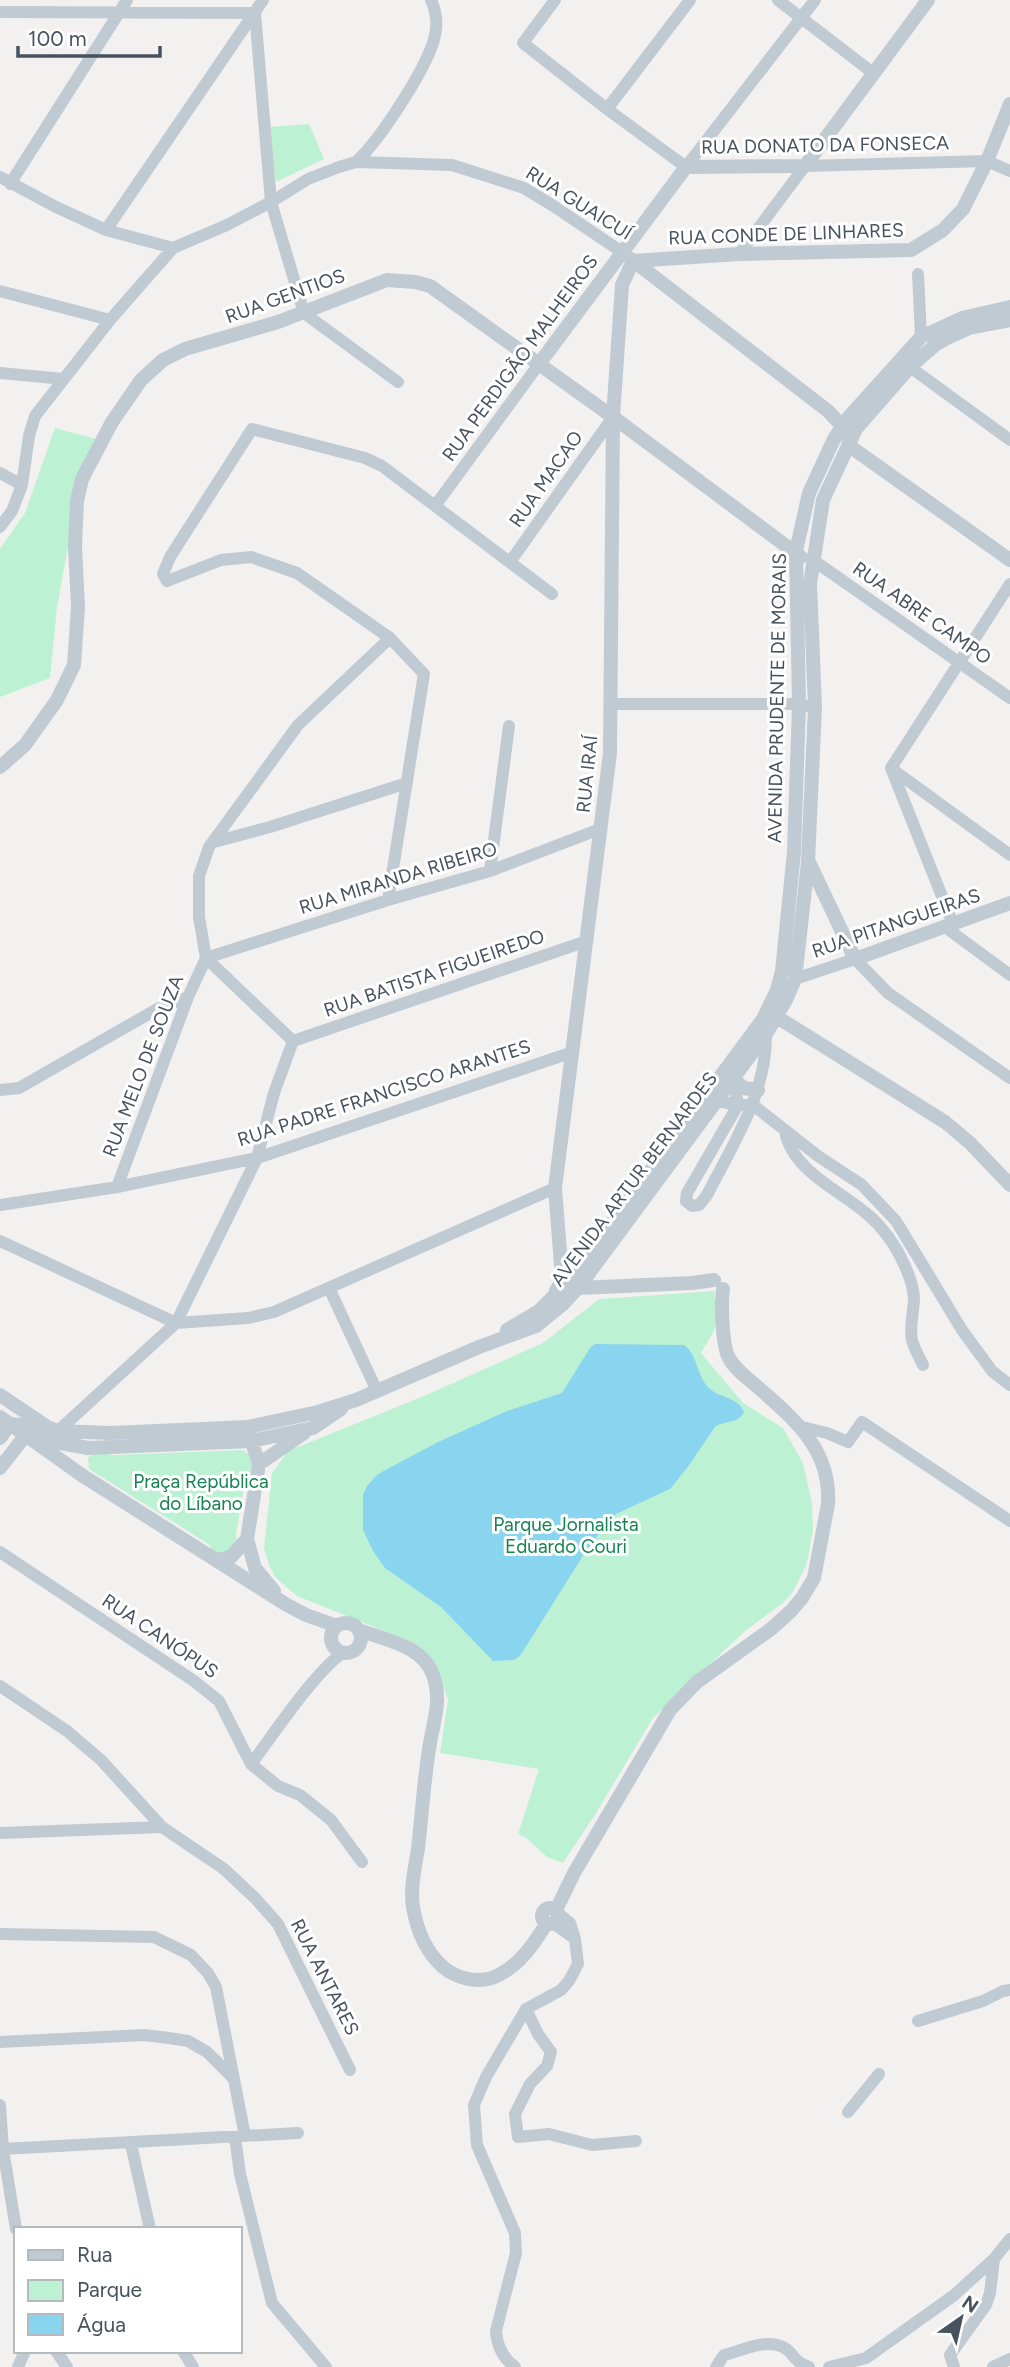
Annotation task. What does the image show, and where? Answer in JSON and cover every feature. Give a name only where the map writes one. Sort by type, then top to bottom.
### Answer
[{"type":"street","points":[[0,11],[8,0]]},
{"type":"street","points":[[0,527],[12,511],[22,485],[29,436],[35,416],[110,320],[173,248],[106,230],[5,180],[127,0]]},
{"type":"street","points":[[106,230],[263,0]]},
{"type":"street","points":[[356,162],[368,151],[416,77],[434,41],[436,13],[431,0]]},
{"type":"street","name":"RUA DONATO DA FONSECA","points":[[555,0],[523,43],[685,167],[987,160],[1010,171]]},
{"type":"street","points":[[607,109],[690,0]]},
{"type":"street","points":[[778,0],[873,73]]},
{"type":"street","name":"RUA PERDIGÃO MALHEIROS","points":[[435,506],[539,364],[628,256],[685,167],[815,0]]},
{"type":"street","points":[[739,254],[928,0]]},
{"type":"street","points":[[0,11],[255,13]]},
{"type":"street","points":[[255,13],[271,202],[304,313],[398,382]]},
{"type":"street","name":"RUA CONDE DE LINHARES","points":[[628,256],[911,250],[943,230],[963,209],[1010,104]]},
{"type":"street","name":"RUA GUAICUÍ","points":[[173,248],[227,225],[271,202],[308,178],[356,162],[452,165],[524,188],[552,205],[628,256],[828,411],[849,424]]},
{"type":"street","name":"RUA IRAÍ","points":[[557,1302],[561,1265],[555,1188],[609,764],[613,417],[622,285],[628,256]]},
{"type":"street","points":[[918,274],[921,337]]},
{"type":"street","name":"RUA GENTIOS","points":[[0,767],[26,745],[58,700],[74,665],[78,607],[75,546],[77,501],[82,478],[141,380],[163,360],[184,349],[304,313],[387,280],[430,286],[796,551]]},
{"type":"street","points":[[0,291],[110,320]]},
{"type":"street","name":"AVENIDA PRUDENTE DE MORAIS","points":[[737,1054],[763,1019],[778,990],[782,971],[794,852],[799,705],[796,551],[809,493],[849,424],[905,363],[921,337],[962,318],[1010,307]]},
{"type":"street","name":"AVENIDA PRUDENTE DE MORAIS","points":[[905,363],[969,328],[1010,320]]},
{"type":"street","points":[[905,363],[1010,440]]},
{"type":"street","points":[[0,373],[64,379]]},
{"type":"street","points":[[592,401],[604,400],[615,394]]},
{"type":"street","name":"RUA MACAO","points":[[510,562],[613,417]]},
{"type":"street","points":[[849,424],[848,445],[1010,561]]},
{"type":"street","points":[[387,900],[424,674],[390,638],[297,573],[251,557],[221,559],[167,581],[163,574],[170,557],[252,429],[365,458],[382,466],[552,594]]},
{"type":"street","name":"AVENIDA PRUDENTE DE MORAIS","points":[[738,1105],[689,1189],[686,1201],[692,1206],[699,1206],[707,1195],[753,1105],[766,1048],[766,1034],[795,979],[808,862],[815,707],[810,584],[823,500],[848,445]]},
{"type":"street","points":[[0,473],[22,485]]},
{"type":"street","points":[[796,551],[807,566],[810,584]]},
{"type":"street","name":"RUA ABRE CAMPO","points":[[813,560],[1010,698]]},
{"type":"street","points":[[891,768],[1010,584]]},
{"type":"street","points":[[0,1395],[53,1429],[176,1323],[257,1158],[274,1093],[293,1041],[206,958],[200,917],[199,876],[214,842],[298,724],[390,638]]},
{"type":"street","points":[[611,704],[815,707]]},
{"type":"street","points":[[489,871],[509,726]]},
{"type":"street","points":[[891,768],[1010,855]]},
{"type":"street","points":[[891,768],[949,926],[1010,975]]},
{"type":"street","points":[[214,842],[407,783]]},
{"type":"street","name":"RUA MIRANDA RIBEIRO","points":[[206,958],[387,900],[489,871],[600,829]]},
{"type":"street","points":[[794,852],[808,862],[855,958],[888,993],[1010,1078]]},
{"type":"street","name":"RUA PITANGUEIRAS","points":[[795,979],[1010,903]]},
{"type":"street","name":"RUA BATISTA FIGUEIREDO","points":[[293,1041],[587,941]]},
{"type":"street","name":"RUA MELO DE SOUZA","points":[[117,1187],[188,997],[206,958]]},
{"type":"street","points":[[0,1090],[19,1088],[159,1008],[188,997]]},
{"type":"street","points":[[776,1017],[944,1122],[970,1143],[1010,1185]]},
{"type":"street","name":"AVENIDA ARTUR BERNARDES","points":[[587,1266],[734,1080],[766,1034]]},
{"type":"street","name":"RUA PADRE FRANCISCO ARANTES","points":[[0,1205],[117,1187],[257,1158],[573,1052]]},
{"type":"street","points":[[737,1054],[734,1080],[738,1105]]},
{"type":"street","name":"AVENIDA ARTUR BERNARDES","points":[[5,1420],[53,1429],[111,1433],[250,1434],[356,1399],[536,1326],[573,1285],[737,1054]]},
{"type":"street","points":[[734,1080],[744,1088],[758,1090]]},
{"type":"street","points":[[717,1101],[753,1105],[818,1156],[862,1185],[896,1221],[962,1330],[992,1371],[1010,1385]]},
{"type":"street","points":[[785,1130],[787,1142],[811,1173],[861,1209],[882,1228],[908,1271],[914,1296],[912,1340],[923,1365]]},
{"type":"street","points":[[0,1241],[176,1323],[248,1318],[274,1312],[555,1188]]},
{"type":"street","points":[[561,1265],[587,1266],[614,1285]]},
{"type":"street","points":[[251,1764],[329,1665],[337,1641],[351,1624],[360,1634],[408,1648],[417,1654],[429,1667],[438,1705],[430,1743],[412,1894],[420,1935],[429,1955],[450,1973],[475,1981],[504,1973],[528,1952],[551,1916],[670,1710],[697,1682],[771,1629],[791,1611],[814,1578],[828,1491],[816,1448],[798,1422],[729,1359],[717,1290],[692,1283],[573,1285],[561,1265]]},
{"type":"street","points":[[329,1288],[377,1391]]},
{"type":"street","name":"AVENIDA ARTUR BERNARDES","points":[[25,1436],[88,1448],[313,1427],[356,1399]]},
{"type":"street","points":[[0,1438],[5,1420],[83,1476],[306,1615],[337,1641],[355,1650],[360,1634]]},
{"type":"street","points":[[798,1422],[848,1442],[862,1422],[1010,1521]]},
{"type":"street","points":[[259,1464],[313,1427]]},
{"type":"street","points":[[83,1476],[78,1462],[80,1456],[111,1433]]},
{"type":"street","points":[[250,1434],[259,1464],[247,1539],[255,1568],[287,1605]]},
{"type":"street","points":[[0,1468],[25,1436]]},
{"type":"street","points":[[216,1560],[231,1557],[247,1539]]},
{"type":"street","name":"RUA CANÓPUS","points":[[0,1552],[194,1681],[219,1701],[251,1764],[278,1786],[300,1796],[331,1820],[362,1861]]},
{"type":"street","name":"RUA ANTARES","points":[[0,1686],[67,1731],[101,1760],[162,1827],[224,1869],[256,1898],[278,1924],[350,2070]]},
{"type":"street","points":[[0,1833],[162,1827]]},
{"type":"street","points":[[515,2367],[501,2352],[496,2342],[496,2331],[516,2253],[515,2233],[477,2145],[474,2105],[486,2077],[526,2009],[561,1990],[578,1964],[575,1939],[551,1916]]},
{"type":"street","points":[[0,1934],[153,1937],[191,1955],[208,1973],[216,1987],[234,2079],[240,2137],[240,2174],[272,2303],[326,2367]]},
{"type":"street","points":[[918,2021],[1010,1990]]},
{"type":"street","points":[[526,2009],[538,2034],[551,2052],[547,2066],[530,2084],[515,2114],[518,2137],[550,2134],[592,2145],[636,2141]]},
{"type":"street","points":[[0,2042],[144,2035],[188,2041],[207,2052],[234,2079]]},
{"type":"street","points":[[848,2112],[879,2074]]},
{"type":"street","points":[[0,2105],[3,2148],[16,2227]]},
{"type":"street","points":[[3,2148],[131,2144],[298,2133]]},
{"type":"street","points":[[131,2144],[150,2227]]},
{"type":"street","points":[[829,2367],[866,2357],[953,2296],[994,2259],[1010,2239]]},
{"type":"street","points":[[954,2367],[950,2355],[986,2305],[994,2259]]},
{"type":"street","points":[[716,2367],[724,2355],[767,2343],[784,2347],[798,2363],[809,2367]]},
{"type":"street","points":[[993,2367],[1010,2359]]},
{"type":"green space","points":[[309,124],[324,159],[276,182],[269,127]]},
{"type":"green space","points":[[55,428],[100,440],[80,482],[57,607],[50,678],[0,697],[0,549],[25,513]]},
{"type":"green space","name":"Parque Jornalista Eduardo Couri","points":[[715,1291],[718,1318],[701,1353],[743,1403],[783,1428],[803,1463],[812,1503],[813,1530],[807,1563],[793,1592],[783,1603],[745,1631],[653,1718],[563,1863],[547,1857],[518,1834],[539,1769],[440,1753],[448,1700],[437,1669],[409,1641],[297,1596],[275,1577],[264,1548],[272,1473],[288,1451],[424,1396],[543,1343],[599,1299]]},
{"type":"green space","name":"Praça República do Líbano","points":[[242,1450],[249,1454],[252,1466],[251,1471],[246,1474],[237,1541],[230,1550],[220,1553],[211,1552],[210,1545],[89,1469],[88,1458],[94,1452],[107,1451],[110,1455],[115,1455]]},
{"type":"water","points":[[595,1344],[684,1345],[692,1354],[707,1386],[737,1403],[744,1412],[735,1420],[715,1427],[670,1489],[616,1514],[586,1551],[520,1656],[514,1660],[493,1661],[441,1607],[385,1568],[363,1530],[363,1495],[378,1474],[438,1442],[507,1411],[562,1393]]}]
